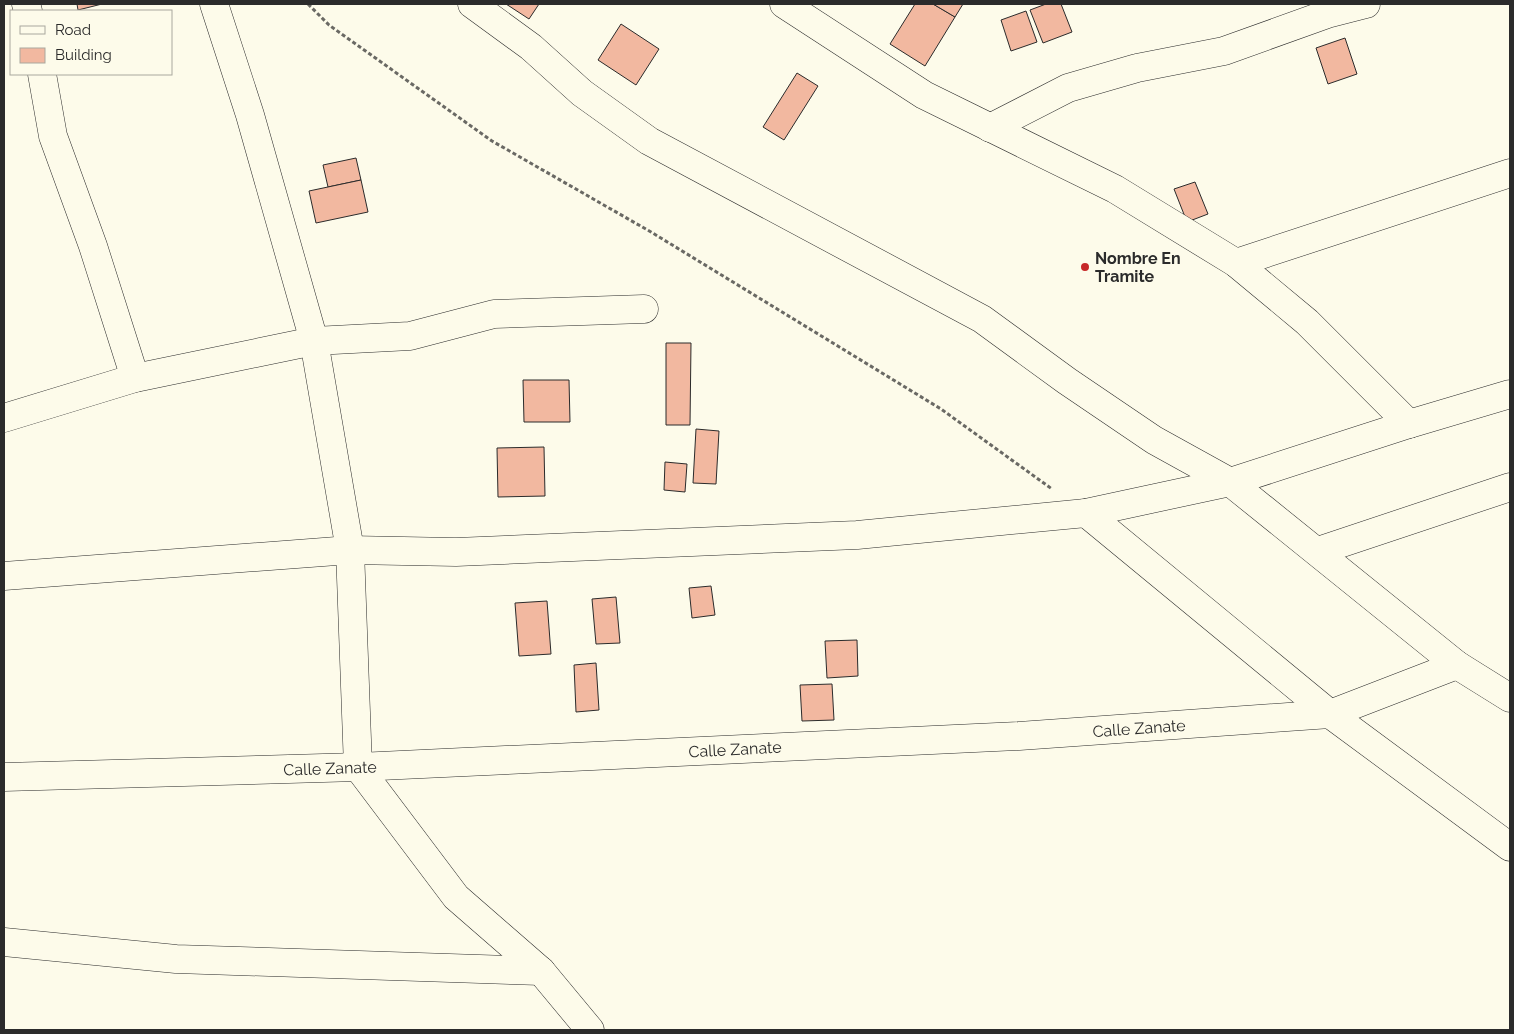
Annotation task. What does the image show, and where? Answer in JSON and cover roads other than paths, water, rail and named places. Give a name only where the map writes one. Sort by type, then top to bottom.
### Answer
[{"type":"street","points":[[214,4],[250,115],[314,341],[350,550],[358,767],[456,897],[541,971],[590,1030]]},
{"type":"street","points":[[472,4],[531,47],[582,93],[648,141],[982,319],[1067,381],[1154,440],[1230,482],[1318,551],[1456,665],[1508,694]]},
{"type":"street","points":[[990,128],[1068,88],[1137,68],[1224,51],[1326,14],[1366,4]]},
{"type":"street","points":[[787,5],[924,95],[1115,189],[1236,263],[1307,322],[1409,424]]},
{"type":"street","points":[[42,75],[53,136],[93,246],[135,378]]},
{"type":"street","points":[[1236,263],[1510,173]]},
{"type":"street","points":[[4,418],[135,378],[314,341],[410,336],[494,314],[644,308]]},
{"type":"street","points":[[4,576],[350,550],[456,552],[857,535],[1086,513],[1230,482],[1409,424],[1510,394]]},
{"type":"street","points":[[1318,551],[1510,487]]},
{"type":"street","points":[[1086,513],[1330,714],[1510,847]]},
{"type":"street","name":"Calle Zanate","points":[[4,777],[358,767],[1018,736],[1330,714],[1456,665]]},
{"type":"street","points":[[4,942],[176,959],[541,971]]},
{"type":"place","name":"Nombre En Tramite","points":[[1085,267]]}]
